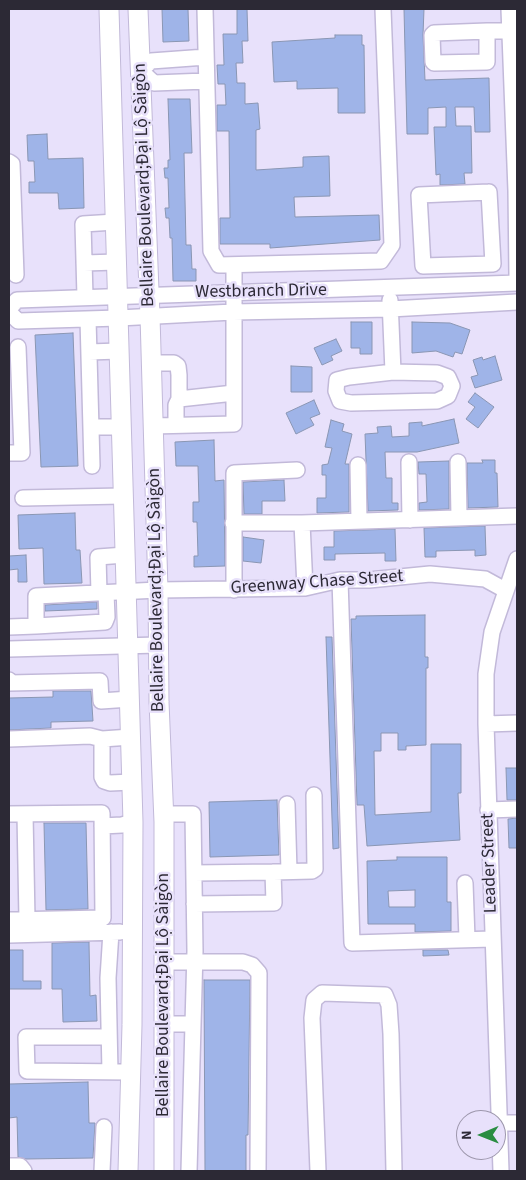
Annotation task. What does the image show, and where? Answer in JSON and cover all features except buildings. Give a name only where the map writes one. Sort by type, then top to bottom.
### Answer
[{"type":"main road","name":"Bellaire Boulevard;Đại Lộ Sàigòn","points":[[109,9],[133,822],[132,1025],[128,1171]]},
{"type":"main road","name":"Bellaire Boulevard;Đại Lộ Sàigòn","points":[[138,9],[150,316],[164,818],[164,1171]]},
{"type":"main road","points":[[111,72],[141,71]]},
{"type":"main road","points":[[121,427],[152,426]]},
{"type":"main road","points":[[133,822],[164,818]]},
{"type":"main road","points":[[132,1025],[164,1024]]},
{"type":"street","points":[[205,9],[211,251],[219,265],[381,262],[392,245],[383,9]]},
{"type":"street","points":[[509,9],[516,145],[517,277]]},
{"type":"street","points":[[487,31],[510,31]]},
{"type":"street","points":[[206,58],[151,61],[141,71],[154,83],[206,81]]},
{"type":"street","points":[[9,162],[12,164],[16,275]]},
{"type":"street","points":[[489,192],[494,264],[423,266],[419,195],[489,192],[516,191]]},
{"type":"street","points":[[85,297],[83,224],[116,222]]},
{"type":"street","points":[[84,263],[117,262]]},
{"type":"street","points":[[152,426],[234,424],[234,265]]},
{"type":"street","name":"Westbranch Drive","points":[[517,284],[17,300],[9,311],[18,321],[517,302]]},
{"type":"street","points":[[390,289],[393,372]]},
{"type":"street","points":[[88,319],[92,466]]},
{"type":"street","points":[[9,454],[22,453],[18,347]]},
{"type":"street","points":[[89,352],[120,351]]},
{"type":"street","points":[[151,363],[174,363],[178,366],[179,399],[176,405],[176,425]]},
{"type":"street","points":[[393,372],[438,373],[448,377],[452,386],[448,396],[437,401],[351,403],[340,401],[336,391],[337,380],[393,372]]},
{"type":"street","points":[[179,399],[234,393]]},
{"type":"street","points":[[91,427],[121,427]]},
{"type":"street","points":[[409,462],[410,520]]},
{"type":"street","points":[[458,462],[459,517]]},
{"type":"street","points":[[358,465],[359,521]]},
{"type":"street","points":[[234,590],[234,473],[297,470]]},
{"type":"street","points":[[23,498],[122,496]]},
{"type":"street","points":[[233,523],[302,523],[517,516]]},
{"type":"street","points":[[302,523],[305,588]]},
{"type":"street","points":[[9,627],[102,623],[106,620],[98,556],[125,555]]},
{"type":"street","name":"Leader Street","points":[[499,1110],[488,810],[486,674],[492,632],[517,559]]},
{"type":"street","name":"Greenway Chase Street","points":[[36,626],[36,596],[158,590],[305,588],[340,580],[378,579],[430,574],[485,579],[505,590]]},
{"type":"street","points":[[340,580],[352,942],[492,939]]},
{"type":"street","points":[[89,624],[90,646]]},
{"type":"street","points":[[55,625],[56,647]]},
{"type":"street","points":[[9,648],[158,645]]},
{"type":"street","points":[[9,680],[9,683],[100,681],[101,701],[130,699]]},
{"type":"street","points":[[486,724],[517,723]]},
{"type":"street","points":[[9,739],[90,736],[102,739],[130,737]]},
{"type":"street","points":[[102,739],[102,777],[104,781],[110,783],[132,782]]},
{"type":"street","points":[[194,873],[312,871],[316,867],[314,795]]},
{"type":"street","points":[[287,804],[290,872]]},
{"type":"street","points":[[488,810],[517,809]]},
{"type":"street","points":[[9,814],[102,813],[103,918],[9,920]]},
{"type":"street","points":[[25,814],[27,920]]},
{"type":"street","points":[[164,818],[193,814],[194,962],[189,1171]]},
{"type":"street","points":[[102,826],[122,825],[133,822]]},
{"type":"street","points":[[194,904],[274,903],[273,872]]},
{"type":"street","points":[[465,883],[467,939]]},
{"type":"street","points":[[110,1072],[108,978],[111,932]]},
{"type":"street","points":[[9,935],[133,932]]},
{"type":"street","points":[[164,962],[243,962],[252,965],[259,973],[258,1171]]},
{"type":"street","points":[[108,978],[132,977]]},
{"type":"street","points":[[318,1171],[312,1018],[314,1000],[322,993],[385,995],[389,1005],[391,1034],[394,1171]]},
{"type":"street","points":[[164,1024],[193,1024]]},
{"type":"street","points":[[130,1072],[27,1071],[26,1037],[109,1031],[132,1025]]},
{"type":"street","points":[[102,1171],[104,1127]]},
{"type":"street","points":[[9,1166],[20,1166],[24,1171]]}]
